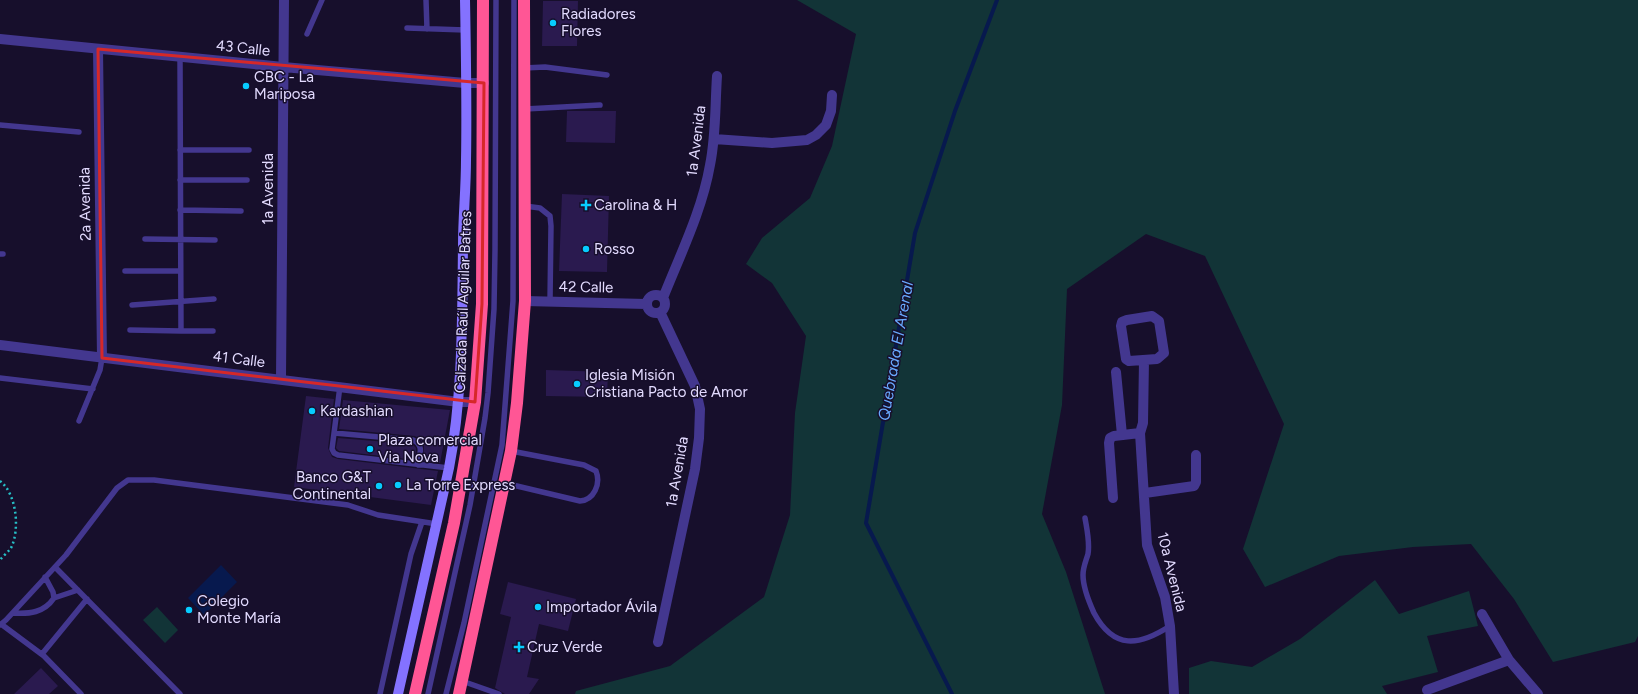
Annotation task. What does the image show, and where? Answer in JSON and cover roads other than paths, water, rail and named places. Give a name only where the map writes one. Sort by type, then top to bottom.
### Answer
[{"type":"highway","name":"Calzada Raúl Aguilar Batres","points":[[415,694],[454,523],[475,402],[482,304],[484,83],[483,0]]},
{"type":"highway","points":[[459,694],[511,450],[517,403],[525,301],[524,0]]},
{"type":"street","name":"1a Avenida","points":[[281,379],[284,0]]},
{"type":"street","points":[[398,694],[449,468],[458,402],[461,366],[463,213],[466,161],[465,0]]},
{"type":"street","name":"43 Calle","points":[[0,39],[283,67],[465,83],[484,83]]},
{"type":"street","name":"2a Avenida","points":[[98,49],[102,358]]},
{"type":"street","name":"1a Avenida","points":[[663,298],[704,192],[714,139],[717,76]]},
{"type":"street","points":[[714,139],[772,143],[807,140],[816,135],[826,125],[832,110],[832,95]]},
{"type":"street","points":[[653,295],[658,295],[663,298],[665,304],[664,308],[660,312],[650,312],[646,304],[650,297],[653,295]]},
{"type":"street","name":"42 Calle","points":[[525,301],[646,304]]},
{"type":"street","name":"1a Avenida","points":[[658,642],[695,469],[699,438],[700,409],[694,386],[660,312]]},
{"type":"street","points":[[1152,316],[1159,321],[1164,353],[1157,359],[1144,360],[1129,361],[1126,359],[1121,326],[1124,321],[1152,316]]},
{"type":"street","name":"41 Calle","points":[[0,345],[340,386],[458,402],[475,402]]},
{"type":"street","name":"10a Avenida","points":[[1144,360],[1143,423],[1140,433],[1145,493],[1147,545],[1165,597],[1170,626],[1174,694]]},
{"type":"street","points":[[1116,372],[1122,435]]},
{"type":"street","points":[[1113,498],[1109,443],[1110,438],[1114,436],[1140,433]]},
{"type":"street","points":[[1145,493],[1194,486],[1196,482],[1196,455]]},
{"type":"street","points":[[1482,614],[1509,660],[1538,694]]},
{"type":"street","points":[[1427,690],[1509,660]]},
{"type":"lane","points":[[307,34],[322,0]]},
{"type":"lane","points":[[426,0],[427,29]]},
{"type":"lane","points":[[428,694],[470,505],[488,393],[494,309],[496,0]]},
{"type":"lane","points":[[446,694],[464,623],[502,445],[513,301],[514,0]]},
{"type":"lane","points":[[407,28],[465,30]]},
{"type":"lane","points":[[180,57],[181,331]]},
{"type":"lane","points":[[524,68],[545,67],[607,75]]},
{"type":"lane","points":[[525,109],[600,105]]},
{"type":"lane","points":[[0,125],[79,132]]},
{"type":"lane","points":[[180,150],[248,150]]},
{"type":"lane","points":[[180,180],[247,180]]},
{"type":"lane","points":[[525,206],[540,208],[550,216],[550,301]]},
{"type":"lane","points":[[180,210],[241,211]]},
{"type":"lane","points":[[145,239],[215,240]]},
{"type":"lane","points":[[125,271],[180,271]]},
{"type":"lane","points":[[132,305],[180,303],[214,299]]},
{"type":"lane","points":[[130,330],[213,331]]},
{"type":"lane","points":[[79,421],[100,370],[102,358]]},
{"type":"lane","points":[[0,378],[93,389]]},
{"type":"lane","points":[[340,386],[332,449],[334,453],[338,455],[449,468]]},
{"type":"lane","points":[[334,433],[412,440],[418,442],[421,447],[418,465]]},
{"type":"lane","points":[[504,483],[580,501],[591,498],[598,484],[596,472],[584,465],[511,450]]},
{"type":"lane","points":[[81,694],[42,654],[1,624],[66,555],[117,488],[128,480],[154,480],[348,505],[378,515],[437,524]]},
{"type":"lane","points":[[1085,518],[1089,539],[1088,555],[1084,566],[1084,582],[1090,603],[1103,626],[1120,640],[1136,642],[1157,635],[1170,626]]},
{"type":"lane","points":[[380,694],[411,554],[422,522]]},
{"type":"lane","points":[[55,566],[180,694]]},
{"type":"lane","points":[[45,577],[53,592],[54,598]]},
{"type":"lane","points":[[12,613],[28,614],[40,610],[50,604],[54,598],[78,590]]},
{"type":"lane","points":[[42,654],[87,599]]},
{"type":"lane","points":[[462,681],[499,694]]},
{"type":"waterway","name":"Quebrada El Arenal","points":[[952,694],[866,523],[915,233],[955,111],[997,0]]},
{"type":"place","name":"Radiadores Flores","points":[[553,23]]},
{"type":"place","name":"CBC - La Mariposa","points":[[246,86]]},
{"type":"place","name":"Carolina & H","points":[[586,205]]},
{"type":"place","name":"Rosso","points":[[586,249]]},
{"type":"place","name":"Iglesia Misión Cristiana Pacto de Amor","points":[[577,384]]},
{"type":"place","name":"Kardashian","points":[[312,411]]},
{"type":"place","name":"Plaza comercial Via Nova","points":[[370,449]]},
{"type":"place","name":"La Torre Express","points":[[398,485]]},
{"type":"place","name":"Banco G&T Continental","points":[[379,486]]},
{"type":"place","name":"Importador Ávila","points":[[538,607]]},
{"type":"place","name":"Colegio Monte María","points":[[189,610]]},
{"type":"place","name":"Cruz Verde","points":[[519,647]]}]
